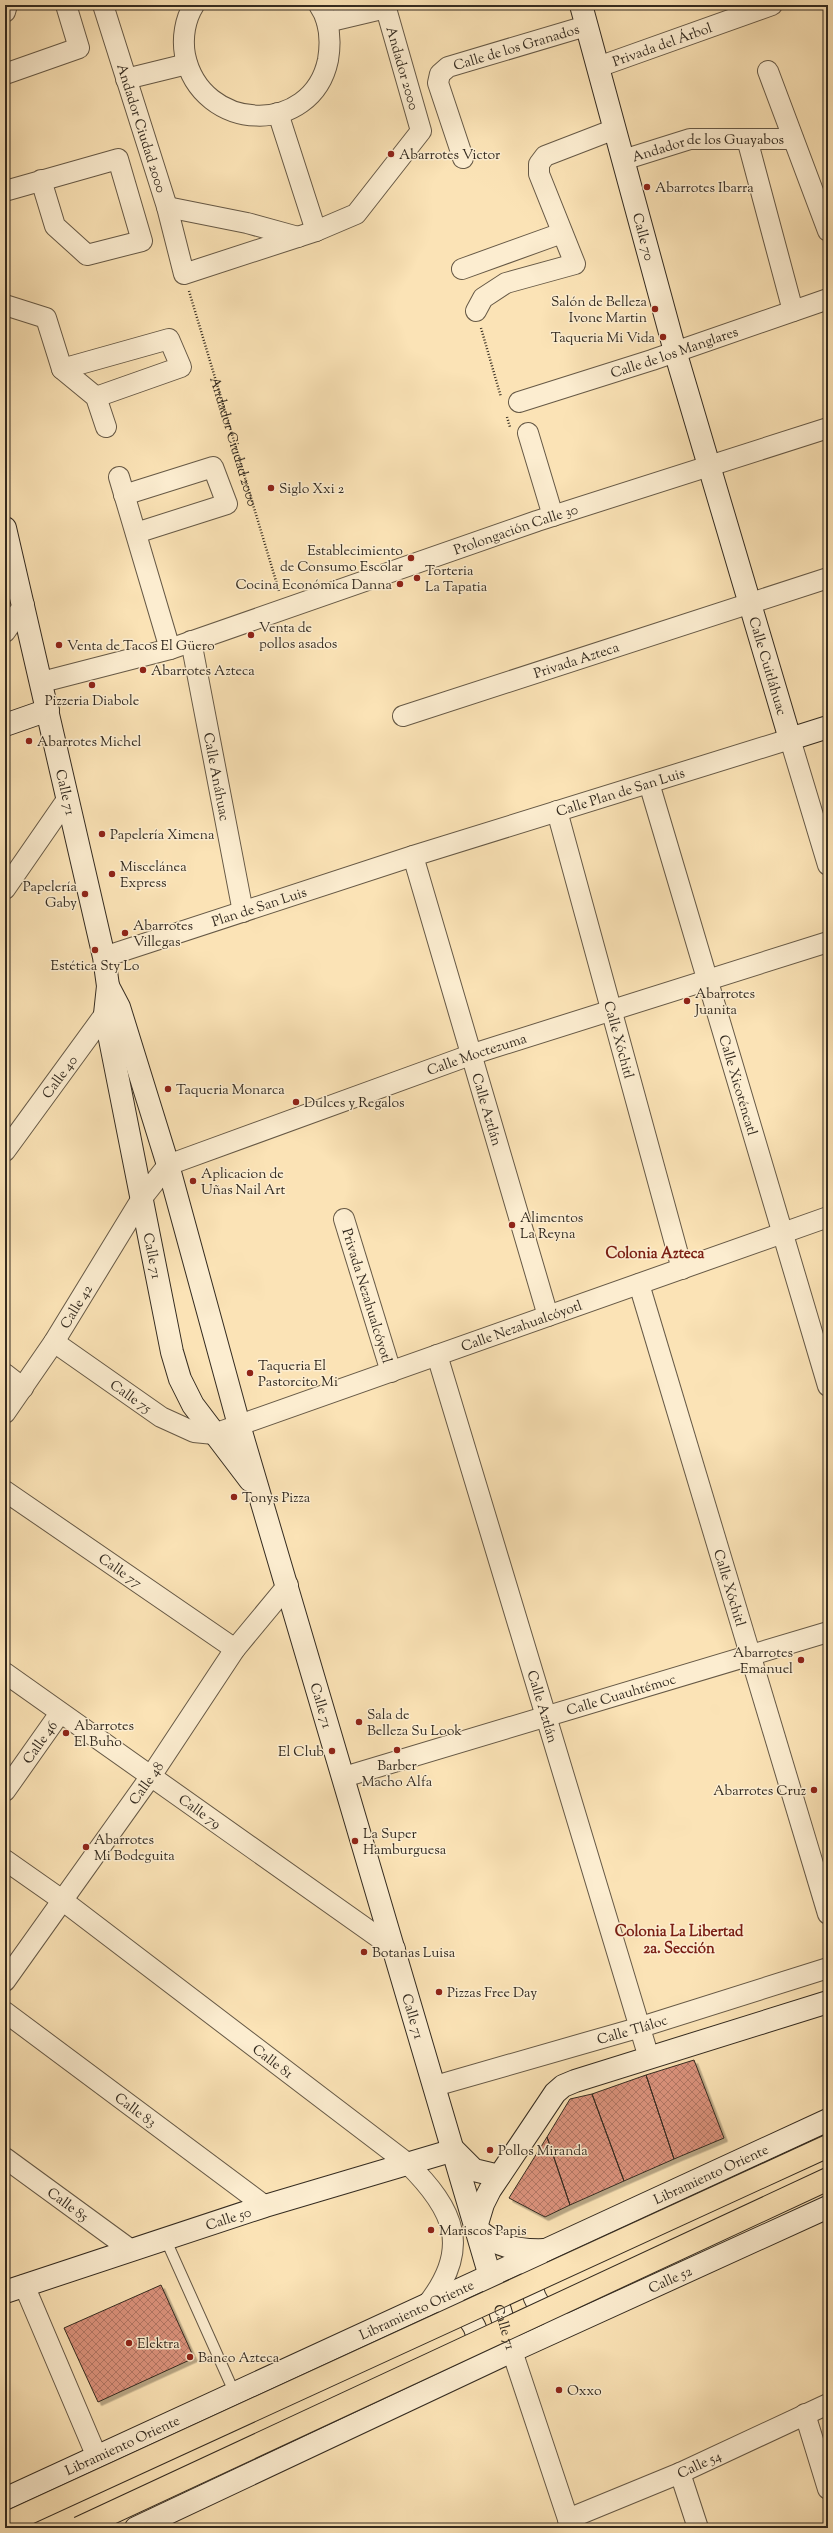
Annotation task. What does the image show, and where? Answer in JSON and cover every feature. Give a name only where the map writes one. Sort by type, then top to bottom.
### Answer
[{"type":"highway","name":"Libramiento Oriente","points":[[5,2524],[828,2146]]},
{"type":"highway","points":[[79,2528],[828,2179]]},
{"type":"street","points":[[5,12],[7,5]]},
{"type":"street","points":[[5,73],[79,48],[66,5]]},
{"type":"street","name":"Andador Ciudad 2000","points":[[103,5],[167,206],[184,274]]},
{"type":"street","points":[[194,5],[187,21],[184,36],[187,64],[201,89],[223,108],[250,116],[278,113],[304,100],[322,77],[330,50],[323,13],[386,6]]},
{"type":"street","name":"Calle 70","points":[[581,5],[675,351],[709,467]]},
{"type":"street","name":"Privada del Árbol","points":[[598,67],[772,5]]},
{"type":"street","name":"Andador 2000","points":[[307,234],[356,214],[421,131],[386,6]]},
{"type":"street","name":"Calle de los Granados","points":[[463,158],[438,83],[440,74],[448,66],[586,26]]},
{"type":"street","points":[[126,79],[187,64]]},
{"type":"street","points":[[768,72],[828,231]]},
{"type":"street","points":[[278,113],[307,234]]},
{"type":"street","points":[[476,311],[484,298],[506,283],[574,264],[539,174],[539,164],[545,156],[615,129]]},
{"type":"street","name":"Andador de los Guayabos","points":[[623,160],[690,139],[793,139]]},
{"type":"street","points":[[747,139],[793,311]]},
{"type":"street","points":[[5,191],[42,180],[118,159],[142,241],[87,256],[55,226],[42,180]]},
{"type":"street","points":[[167,206],[307,234]]},
{"type":"street","points":[[462,269],[562,233]]},
{"type":"street","points":[[184,274],[307,234]]},
{"type":"street","points":[[492,258],[506,283]]},
{"type":"street","name":"Calle de los Manglares","points":[[519,402],[828,299]]},
{"type":"street","points":[[5,305],[46,318],[62,369],[96,397],[106,427]]},
{"type":"street","points":[[62,369],[169,339],[181,367],[96,397]]},
{"type":"street","name":"Prolongación Calle 30","points":[[42,682],[170,648],[553,516],[828,428]]},
{"type":"street","points":[[528,433],[553,516]]},
{"type":"street","points":[[136,534],[227,504],[213,467],[122,486],[136,534],[170,648]]},
{"type":"street","name":"Calle Cuitláhuac","points":[[709,467],[748,603],[828,865]]},
{"type":"street","name":"Calle 71","points":[[5,528],[42,682],[104,957],[142,1198],[172,1352],[180,1379],[193,1404],[214,1434],[241,1465],[263,1501]]},
{"type":"street","name":"Privada Azteca","points":[[403,716],[828,578]]},
{"type":"street","points":[[5,632],[24,605]]},
{"type":"street","name":"Calle Anáhuac","points":[[191,641],[242,912]]},
{"type":"street","points":[[5,725],[48,710]]},
{"type":"street","name":"Calle Plan de San Luis","points":[[413,856],[828,727]]},
{"type":"street","name":"Calle Xicoténcatl","points":[[649,783],[828,1386]]},
{"type":"street","points":[[5,889],[68,798]]},
{"type":"street","name":"Calle Xóchitl","points":[[557,811],[613,1010],[682,1269]]},
{"type":"street","name":"Plan de San Luis","points":[[104,957],[413,856]]},
{"type":"street","name":"Calle Aztlán","points":[[413,856],[473,1054],[548,1316]]},
{"type":"street","name":"Calle Moctezuma","points":[[168,1165],[473,1054],[828,942]]},
{"type":"street","name":"Calle 71","points":[[112,1011],[168,1165],[239,1425],[288,1584],[512,2351],[570,2523]]},
{"type":"street","name":"Calle 40","points":[[5,1151],[112,1011]]},
{"type":"street","points":[[142,1198],[168,1165]]},
{"type":"street","name":"Calle 42","points":[[5,1413],[54,1342],[142,1198]]},
{"type":"street","name":"Calle Nezahualcóyotl","points":[[214,1434],[828,1217]]},
{"type":"street","name":"Privada Nezahualcóyotl","points":[[344,1219],[391,1372]]},
{"type":"street","name":"Calle Xóchitl","points":[[639,1284],[828,1914]]},
{"type":"street","name":"Calle 75","points":[[54,1342],[160,1417],[194,1432],[214,1434]]},
{"type":"street","name":"Calle Aztlán","points":[[437,1355],[641,2027],[649,2058]]},
{"type":"street","points":[[5,1374],[23,1388]]},
{"type":"street","name":"Calle 77","points":[[5,1490],[235,1649]]},
{"type":"street","name":"Calle 48","points":[[5,1981],[151,1776],[235,1649],[288,1584]]},
{"type":"street","name":"Calle Cuauhtémoc","points":[[344,1777],[828,1632]]},
{"type":"street","name":"Calle 79","points":[[5,1673],[395,1949]]},
{"type":"street","name":"Calle 46","points":[[5,1791],[60,1713]]},
{"type":"street","name":"Calle 81","points":[[5,1860],[62,1900],[407,2163],[428,2183],[441,2200],[453,2236],[453,2253],[450,2270],[441,2288],[426,2306]]},
{"type":"street","name":"Calle Tláloc","points":[[435,2086],[641,2027],[828,1968]]},
{"type":"street","points":[[551,2249],[511,2248],[488,2238],[476,2227],[482,2204],[554,2093],[564,2086],[828,2002]]},
{"type":"street","name":"Calle 83","points":[[5,2012],[265,2206]]},
{"type":"street","name":"Libramiento Oriente","points":[[5,2499],[491,2277],[828,2120]]},
{"type":"street","points":[[454,2150],[474,2170],[499,2176]]},
{"type":"street","name":"Calle 50","points":[[15,2288],[265,2206],[454,2150]]},
{"type":"street","name":"Calle 85","points":[[5,2158],[131,2250]]},
{"type":"street","name":"Calle 52","points":[[512,2351],[828,2207]]},
{"type":"street","points":[[551,2249],[542,2256],[535,2265],[531,2288],[535,2299],[550,2316],[561,2320],[583,2319]]},
{"type":"street","points":[[15,2288],[97,2457]]},
{"type":"street","points":[[426,2306],[445,2305],[457,2309],[468,2316],[475,2326],[479,2338],[478,2351],[474,2363],[463,2375]]},
{"type":"street","points":[[136,2528],[512,2351]]},
{"type":"street","name":"Calle 54","points":[[570,2523],[828,2404]]},
{"type":"street","points":[[805,2414],[828,2489]]},
{"type":"street","points":[[680,2472],[698,2528]]},
{"type":"lane","points":[[165,2238],[235,2394]]},
{"type":"path","name":"Andador Ciudad 2000","points":[[184,274],[284,609]]},
{"type":"building","points":[[694,2060],[724,2138],[674,2159],[646,2075]]},
{"type":"building","points":[[646,2075],[674,2159],[624,2181],[592,2094]]},
{"type":"building","points":[[592,2094],[624,2181],[570,2205],[547,2137],[570,2099]]},
{"type":"building","points":[[547,2137],[570,2205],[545,2217],[509,2198]]},
{"type":"building","name":"Elektra","points":[[161,2285],[194,2358],[98,2402],[64,2328]]},
{"type":"place","name":"Abarrotes Victor","points":[[391,154]]},
{"type":"place","name":"Abarrotes Ibarra","points":[[647,187]]},
{"type":"place","name":"Salón de Belleza Ivone Martin","points":[[655,309]]},
{"type":"place","name":"Taqueria Mi Vida","points":[[663,337]]},
{"type":"place","name":"Siglo Xxi 2","points":[[271,488]]},
{"type":"place","name":"Establecimiento de Consumo Escolar","points":[[411,558]]},
{"type":"place","name":"Torteria La Tapatia","points":[[417,578]]},
{"type":"place","name":"Cocina Económica Danna","points":[[400,584]]},
{"type":"place","name":"Venta de pollos asados","points":[[251,635]]},
{"type":"place","name":"Venta de Tacos El Güero","points":[[59,645]]},
{"type":"place","name":"Abarrotes Azteca","points":[[143,670]]},
{"type":"place","name":"Pizzeria Diabole","points":[[92,685]]},
{"type":"place","name":"Abarrotes Michel","points":[[29,741]]},
{"type":"place","name":"Papelería Ximena","points":[[102,834]]},
{"type":"place","name":"Miscelánea Express","points":[[112,874]]},
{"type":"place","name":"Papelería Gaby","points":[[85,894]]},
{"type":"place","name":"Abarrotes Villegas","points":[[125,933]]},
{"type":"place","name":"Estética Sty Lo","points":[[95,950]]},
{"type":"place","name":"Abarrotes Juanita","points":[[687,1001]]},
{"type":"place","name":"Taqueria Monarca","points":[[168,1089]]},
{"type":"place","name":"Dulces y Regalos","points":[[296,1102]]},
{"type":"place","name":"Aplicacion de Uñas Nail Art","points":[[193,1181]]},
{"type":"place","name":"Alimentos La Reyna","points":[[512,1225]]},
{"type":"place","name":"Taqueria El Pastorcito Mi","points":[[250,1373]]},
{"type":"place","name":"Tonys Pizza","points":[[234,1497]]},
{"type":"place","name":"Abarrotes Emanuel","points":[[801,1660]]},
{"type":"place","name":"Sala de Belleza Su Look","points":[[359,1722]]},
{"type":"place","name":"Abarrotes El Buho","points":[[66,1733]]},
{"type":"place","name":"Barber Macho Alfa","points":[[397,1750]]},
{"type":"place","name":"El Club","points":[[332,1751]]},
{"type":"place","name":"Abarrotes Cruz","points":[[814,1790]]},
{"type":"place","name":"La Super Hamburguesa","points":[[355,1841]]},
{"type":"place","name":"Abarrotes Mi Bodeguita","points":[[86,1847]]},
{"type":"place","name":"Botanas Luisa","points":[[364,1952]]},
{"type":"place","name":"Pizzas Free Day","points":[[439,1992]]},
{"type":"place","name":"Pollos Miranda","points":[[490,2150]]},
{"type":"place","name":"Mariscos Papis","points":[[431,2230]]},
{"type":"place","name":"Elektra","points":[[129,2343]]},
{"type":"place","name":"Banco Azteca","points":[[190,2357]]},
{"type":"place","name":"Oxxo","points":[[559,2390]]},
{"type":"district","name":"Colonia Azteca","points":[[655,1253]]},
{"type":"district","name":"Colonia La Libertad 2a. Sección","points":[[679,1940]]}]
